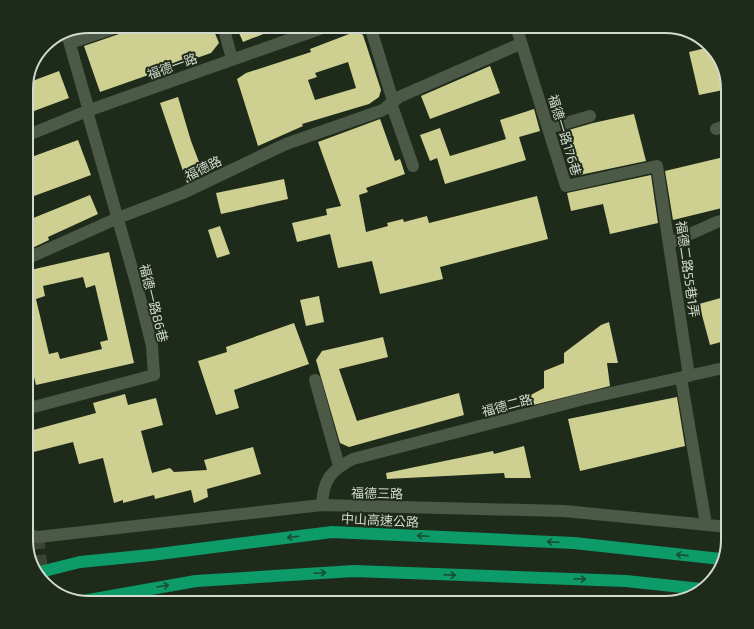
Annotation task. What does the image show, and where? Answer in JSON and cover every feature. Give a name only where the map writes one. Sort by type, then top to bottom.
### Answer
[{"type":"highway","name":"中山高速公路","points":[[43,571],[80,562],[151,555],[332,532],[574,543],[718,559]]},
{"type":"highway","points":[[39,565],[80,562]]},
{"type":"highway","points":[[111,596],[196,581],[354,571],[626,581],[693,588]]},
{"type":"highway","points":[[678,587],[690,590]]},
{"type":"street","points":[[68,39],[92,33]]},
{"type":"street","points":[[225,33],[232,59]]},
{"type":"street","name":"福德一路","points":[[33,133],[88,111],[308,33]]},
{"type":"street","points":[[372,33],[392,102],[413,166]]},
{"type":"street","name":"福德一路176巷","points":[[518,33],[549,128],[566,186],[657,166]]},
{"type":"street","name":"福德一路86巷","points":[[33,407],[154,375],[152,346],[68,39]]},
{"type":"street","name":"福德路","points":[[33,256],[118,218],[183,193],[286,144],[383,110],[399,96],[520,44]]},
{"type":"street","points":[[549,128],[590,116]]},
{"type":"street","points":[[716,129],[721,127]]},
{"type":"street","name":"福德二路55巷1弄","points":[[657,166],[670,243],[685,377],[706,524]]},
{"type":"street","points":[[670,243],[721,221]]},
{"type":"street","name":"福德二路","points":[[322,506],[322,490],[331,473],[339,466],[353,459],[584,399],[721,369]]},
{"type":"street","points":[[315,380],[339,466]]},
{"type":"street","name":"福德三路","points":[[33,536],[38,537],[322,506],[564,511],[721,526]]},
{"type":"building","points":[[122,33],[215,33],[219,43],[211,53],[100,92],[84,46]]},
{"type":"building","points":[[239,33],[266,33],[243,42]]},
{"type":"building","points":[[352,33],[360,33],[363,35],[381,90],[379,97],[369,104],[302,124],[303,126],[258,146],[237,79],[246,73],[311,52],[310,49]],"holes":[[[348,62],[356,88],[315,100],[308,80],[317,77],[315,73]]]},
{"type":"building","points":[[703,49],[709,55],[715,64],[719,75],[721,90],[699,95],[689,52]]},
{"type":"building","points":[[490,66],[500,93],[430,119],[421,96]]},
{"type":"building","points":[[59,71],[69,98],[33,111],[34,80]]},
{"type":"building","points":[[178,97],[191,141],[204,175],[187,183],[160,103]]},
{"type":"building","points":[[534,109],[540,131],[519,137],[526,160],[445,184],[437,158],[430,161],[420,135],[440,128],[450,156],[506,139],[500,120]]},
{"type":"building","points":[[634,114],[646,161],[575,176],[565,131]]},
{"type":"building","points":[[380,119],[395,161],[400,159],[405,174],[366,188],[368,192],[359,195],[366,232],[388,226],[387,223],[403,219],[404,222],[427,216],[429,223],[537,196],[548,239],[440,267],[443,279],[380,294],[372,261],[338,268],[330,234],[297,242],[292,223],[327,215],[326,209],[341,206],[318,142]]},
{"type":"building","points":[[78,140],[91,175],[33,196],[33,156]]},
{"type":"building","points":[[721,158],[721,208],[673,220],[665,171]]},
{"type":"building","points":[[651,175],[658,223],[610,234],[603,204],[571,211],[567,193]]},
{"type":"building","points":[[284,179],[288,199],[221,214],[216,193]]},
{"type":"building","points":[[90,195],[98,214],[48,237],[49,240],[33,248],[33,218]]},
{"type":"building","points":[[220,226],[230,254],[217,258],[208,230]]},
{"type":"building","points":[[109,252],[134,363],[36,385],[33,373],[33,269]],"holes":[[[83,277],[86,288],[95,285],[108,340],[100,342],[102,349],[60,359],[58,352],[49,354],[36,299],[45,296],[43,286]]]},
{"type":"building","points":[[319,296],[324,322],[306,326],[300,300]]},
{"type":"building","points":[[721,298],[721,342],[710,345],[699,304]]},
{"type":"building","points":[[609,322],[618,363],[607,363],[610,386],[525,407],[523,399],[544,388],[544,371],[564,363],[564,353],[601,325]]},
{"type":"building","points":[[294,323],[309,364],[234,390],[239,408],[216,415],[198,361],[227,352],[226,347]]},
{"type":"building","points":[[383,337],[388,357],[339,369],[357,421],[459,393],[464,415],[349,447],[340,443],[316,360],[322,351]]},
{"type":"building","points":[[125,394],[128,405],[156,398],[163,425],[141,431],[152,473],[170,468],[174,472],[207,470],[204,460],[253,447],[261,474],[207,489],[208,497],[194,503],[191,490],[155,499],[154,495],[123,503],[123,500],[114,503],[103,458],[79,464],[73,442],[33,452],[33,430],[96,413],[93,403]]},
{"type":"building","points":[[677,397],[685,446],[580,471],[568,419]]},
{"type":"building","points":[[524,446],[531,478],[505,478],[504,473],[387,479],[386,473],[493,451],[494,454]]},
{"type":"tunnel","points":[[38,537],[42,569]]}]
